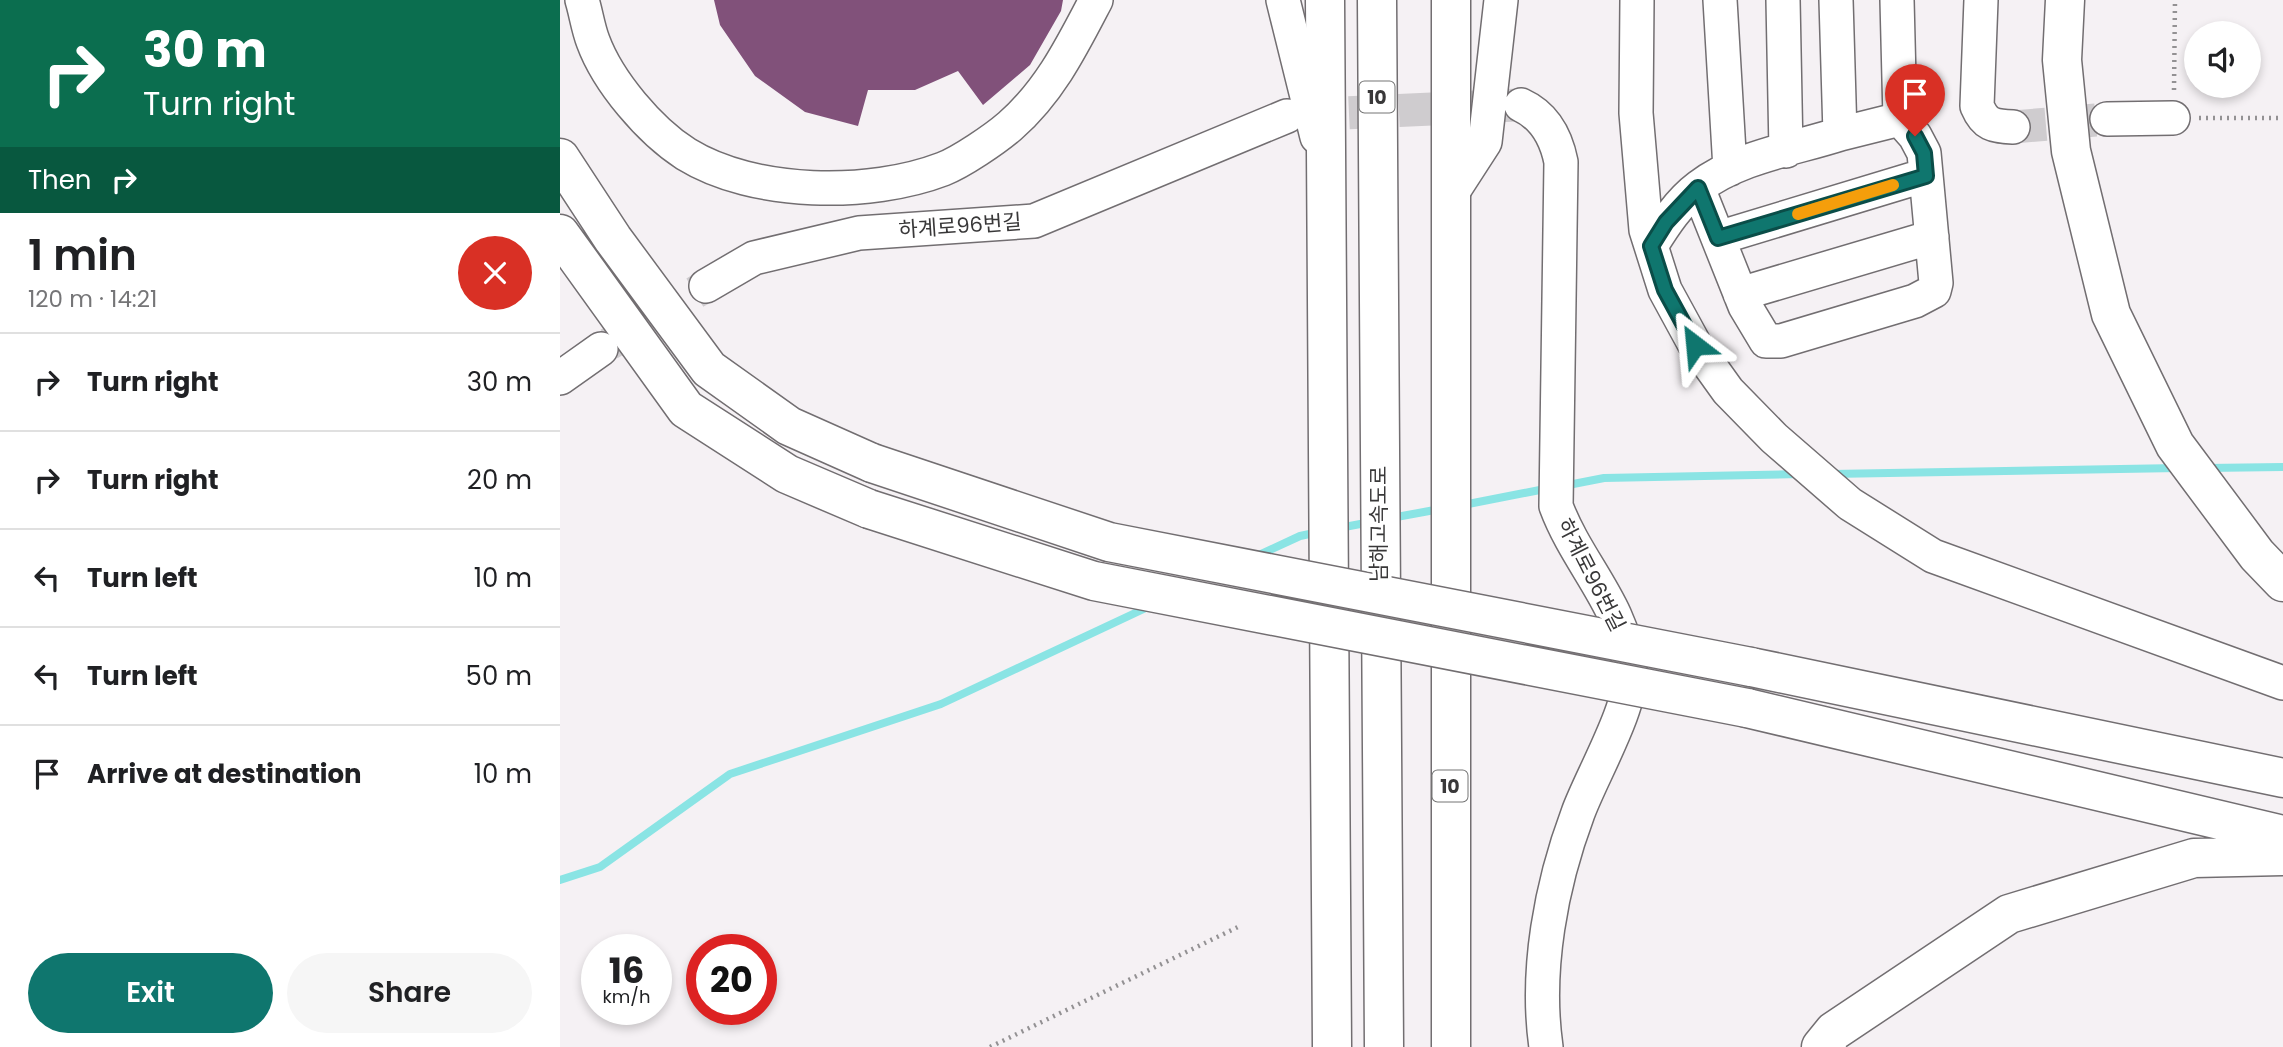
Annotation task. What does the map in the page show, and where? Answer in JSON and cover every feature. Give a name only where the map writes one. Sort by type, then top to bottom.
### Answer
[{"type":"highway","points":[[1325,0],[1332,1047]]},
{"type":"highway","name":"남해고속도로","points":[[1377,0],[1384,1047]]},
{"type":"highway","name":"10","points":[[1451,0],[1451,1047]]},
{"type":"highway","points":[[2065,0],[2062,60],[2071,151],[2111,314],[2180,452],[2257,555],[2283,582]]},
{"type":"highway","points":[[560,158],[613,239],[709,369],[789,426],[872,463],[1109,542],[1751,667],[2283,778]]},
{"type":"highway","points":[[560,234],[686,409],[787,474],[869,509],[1094,581],[1747,708],[2283,835]]},
{"type":"highway","points":[[1821,1047],[1834,1031],[2009,914],[2194,858],[2283,856]]},
{"type":"street","points":[[582,0],[593,43],[621,90],[652,127],[687,154],[750,180],[810,189],[881,185],[944,168],[1008,127],[1056,75],[1096,0]]},
{"type":"street","points":[[1283,0],[1326,174]]},
{"type":"street","points":[[1452,193],[1485,142],[1502,0]]},
{"type":"street","points":[[1637,0],[1639,177],[1651,246],[1665,290],[1695,345],[1728,391],[1850,504],[1933,556],[2283,683]]},
{"type":"street","points":[[1720,0],[1730,169]]},
{"type":"street","points":[[1783,0],[1786,151]]},
{"type":"street","points":[[1836,0],[1840,134]]},
{"type":"street","points":[[1698,188],[1740,294],[1766,341],[1781,341],[1915,301],[1934,291],[1936,284],[1924,153],[1915,136],[1900,119],[1897,0]]},
{"type":"street","points":[[1981,0],[1977,106],[1982,118],[1990,126],[2013,127]]},
{"type":"street","name":"하계로96번길","points":[[1521,105],[1534,111],[1546,125],[1557,143],[1561,162],[1559,468],[1556,506],[1567,536],[1620,622],[1631,671],[1620,716],[1578,812],[1553,896],[1544,968],[1546,1047]]},
{"type":"street","name":"하계로96번길","points":[[706,286],[754,258],[859,233],[1034,221],[1287,116]]},
{"type":"street","points":[[2107,119],[2174,118]]},
{"type":"street","points":[[1651,246],[1672,215],[1698,188],[1730,169],[1840,134],[1900,119]]},
{"type":"street","points":[[1718,238],[1926,176]]},
{"type":"street","points":[[1740,294],[1932,237]]},
{"type":"street","points":[[560,247],[610,306]]},
{"type":"street","points":[[560,378],[601,349]]},
{"type":"path","points":[[2175,0],[2174,118],[2283,118]]},
{"type":"path","points":[[990,1047],[1240,926]]},
{"type":"building","points":[[714,0],[1063,0],[1061,11],[1030,65],[983,105],[958,71],[915,90],[868,90],[858,126],[805,112],[755,76],[720,25]]},
{"type":"waterway","points":[[2206,468],[2283,467]]},
{"type":"waterway","points":[[1831,474],[2179,468]]},
{"type":"waterway","points":[[1563,486],[1604,478],[1801,474]]},
{"type":"waterway","points":[[1463,505],[1550,488]]},
{"type":"waterway","points":[[1391,518],[1440,509]]},
{"type":"waterway","points":[[1339,528],[1371,522]]},
{"type":"waterway","points":[[1257,556],[1300,536],[1319,532]]},
{"type":"waterway","points":[[560,880],[600,867],[730,774],[941,704],[1150,606]]},
{"type":"tunnel","points":[[1299,115],[1518,105]]},
{"type":"tunnel","points":[[2013,127],[2107,119]]},
{"type":"tunnel","points":[[609,344],[706,286]]},
{"type":"slow traffic","points":[[1798,214],[1893,185]]},
{"type":"route","points":[[1695,345],[1665,290],[1651,246],[1666,222],[1698,188],[1718,238],[1926,176],[1924,153],[1915,136]]}]
